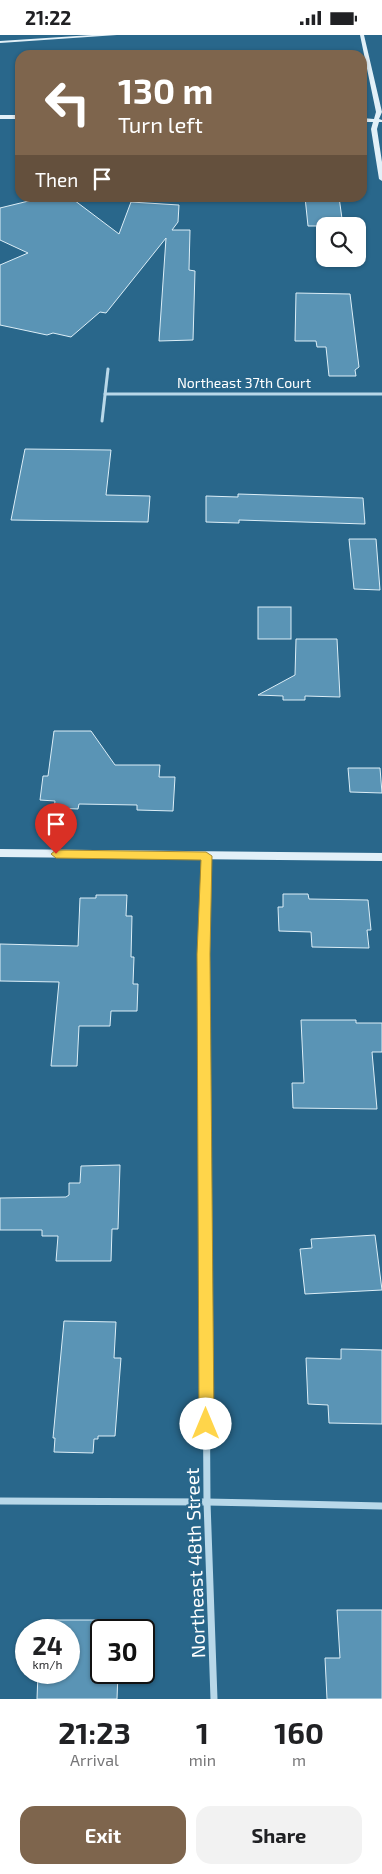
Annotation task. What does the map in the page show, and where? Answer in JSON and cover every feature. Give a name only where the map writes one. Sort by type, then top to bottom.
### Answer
[{"type":"street","points":[[0,42],[115,35]]},
{"type":"street","points":[[362,35],[365,50]]},
{"type":"street","points":[[367,58],[379,112],[379,121],[374,129],[382,179]]},
{"type":"street","points":[[0,117],[15,117]]},
{"type":"street","points":[[102,421],[108,369]]},
{"type":"street","name":"Northeast 37th Court","points":[[105,394],[382,394]]},
{"type":"street","points":[[0,853],[382,857]]},
{"type":"street","name":"Northeast 48th Street","points":[[206,856],[204,964],[207,1502],[214,1699]]},
{"type":"street","points":[[0,1501],[207,1502],[382,1506]]},
{"type":"building","points":[[25,202],[77,202],[119,234],[131,202],[179,205],[178,222],[172,230],[190,230],[189,270],[195,271],[193,340],[159,341],[166,238],[106,313],[100,312],[71,337],[53,333],[47,335],[0,325],[0,265],[28,253],[0,240],[0,208]]},
{"type":"building","points":[[306,202],[340,202],[342,217],[316,217],[316,226],[308,226]]},
{"type":"building","points":[[296,293],[350,294],[359,367],[355,370],[356,376],[329,376],[326,347],[317,347],[316,341],[295,341]]},
{"type":"building","points":[[25,449],[111,450],[106,495],[150,496],[148,522],[11,520]]},
{"type":"building","points":[[238,494],[363,498],[365,524],[239,520],[239,523],[206,522],[206,496],[238,497]]},
{"type":"building","points":[[349,539],[376,539],[380,590],[354,589]]},
{"type":"building","points":[[258,607],[291,607],[291,639],[258,639]]},
{"type":"building","points":[[296,639],[337,639],[340,697],[305,696],[305,700],[283,700],[283,696],[258,695],[295,675]]},
{"type":"building","points":[[54,731],[91,731],[115,765],[160,765],[159,777],[175,777],[173,811],[137,810],[137,805],[79,804],[78,809],[54,808],[55,801],[40,800],[43,776],[48,776]]},
{"type":"building","points":[[348,768],[380,768],[382,793],[350,792]]},
{"type":"building","points":[[283,894],[308,894],[309,899],[368,900],[371,930],[367,930],[369,948],[312,947],[311,932],[279,931],[278,907],[283,907]]},
{"type":"building","points":[[96,895],[127,895],[126,916],[132,916],[131,957],[134,957],[133,984],[138,984],[137,1011],[111,1011],[110,1026],[79,1026],[77,1066],[51,1066],[59,982],[0,981],[0,944],[78,946],[80,898],[96,898]]},
{"type":"building","points":[[301,1020],[356,1020],[356,1023],[382,1023],[382,1052],[372,1052],[377,1109],[293,1108],[292,1083],[304,1083]]},
{"type":"building","points":[[120,1165],[118,1229],[112,1229],[111,1261],[56,1261],[58,1236],[42,1236],[42,1230],[0,1230],[0,1198],[66,1197],[69,1195],[69,1183],[80,1183],[81,1166]]},
{"type":"building","points":[[375,1235],[382,1290],[305,1294],[300,1249],[312,1248],[311,1239]]},
{"type":"building","points":[[64,1321],[116,1322],[114,1358],[121,1358],[115,1436],[98,1436],[98,1439],[94,1439],[93,1453],[54,1452],[55,1438],[53,1438]]},
{"type":"building","points":[[341,1349],[382,1350],[382,1424],[329,1423],[328,1405],[308,1404],[306,1358],[341,1359]]},
{"type":"building","points":[[337,1610],[382,1610],[382,1699],[327,1699],[325,1658],[340,1658]]},
{"type":"building","points":[[80,1620],[90,1620],[90,1684],[118,1684],[117,1699],[37,1699],[38,1684],[80,1684]]},
{"type":"route","points":[[56,854],[206,856],[204,954],[206,1424]]}]
